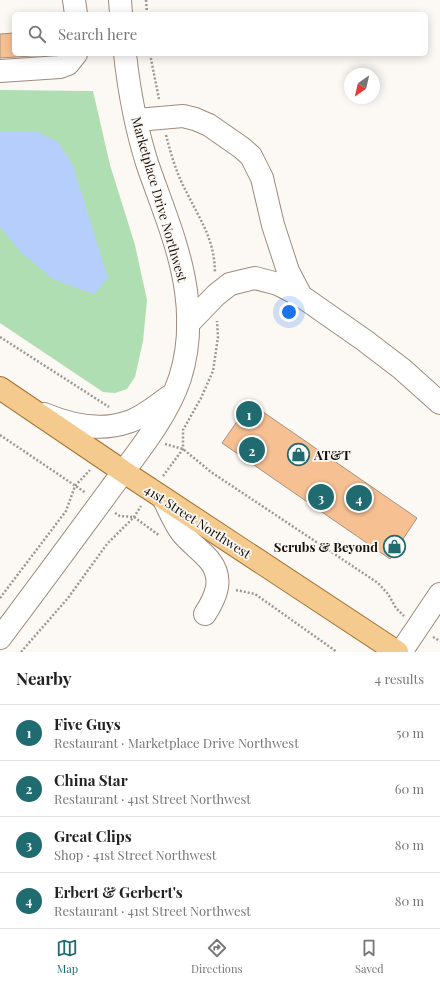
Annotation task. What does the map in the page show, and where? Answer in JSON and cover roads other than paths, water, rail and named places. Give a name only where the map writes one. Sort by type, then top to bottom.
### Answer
[{"type":"main road","name":"41st Street Northwest","points":[[0,388],[163,498],[397,652]]},
{"type":"street","points":[[74,0],[76,12]]},
{"type":"street","points":[[120,0],[121,12]]},
{"type":"street","points":[[0,71],[60,67],[68,64],[74,56]]},
{"type":"street","name":"Marketplace Drive Northwest","points":[[0,638],[134,459],[166,409],[174,393],[180,378],[187,351],[188,324],[186,290],[178,252],[146,160],[128,76],[125,56]]},
{"type":"street","points":[[137,120],[183,116],[195,119],[209,125],[251,156],[262,178],[273,225],[288,271],[301,296]]},
{"type":"street","points":[[188,324],[216,295],[230,284],[254,278],[278,284],[301,296],[383,355],[440,403]]},
{"type":"street","points":[[27,406],[65,422],[93,426],[108,426],[129,422],[174,393]]},
{"type":"street","points":[[163,498],[180,531],[211,561],[215,571],[218,580],[217,592],[205,614]]},
{"type":"street","points":[[401,652],[440,594]]},
{"type":"water","points":[[0,131],[37,132],[57,141],[72,163],[108,278],[94,294],[53,279],[22,253],[0,227]]},
{"type":"place","name":"Five Guys","points":[[249,414]]},
{"type":"place","name":"China Star","points":[[252,450]]},
{"type":"place","name":"AT&T","points":[[298,454]]},
{"type":"place","name":"Great Clips","points":[[321,497]]},
{"type":"place","name":"Erbert & Gerbert's","points":[[359,498]]},
{"type":"place","name":"Scrubs & Beyond","points":[[394,546]]}]
